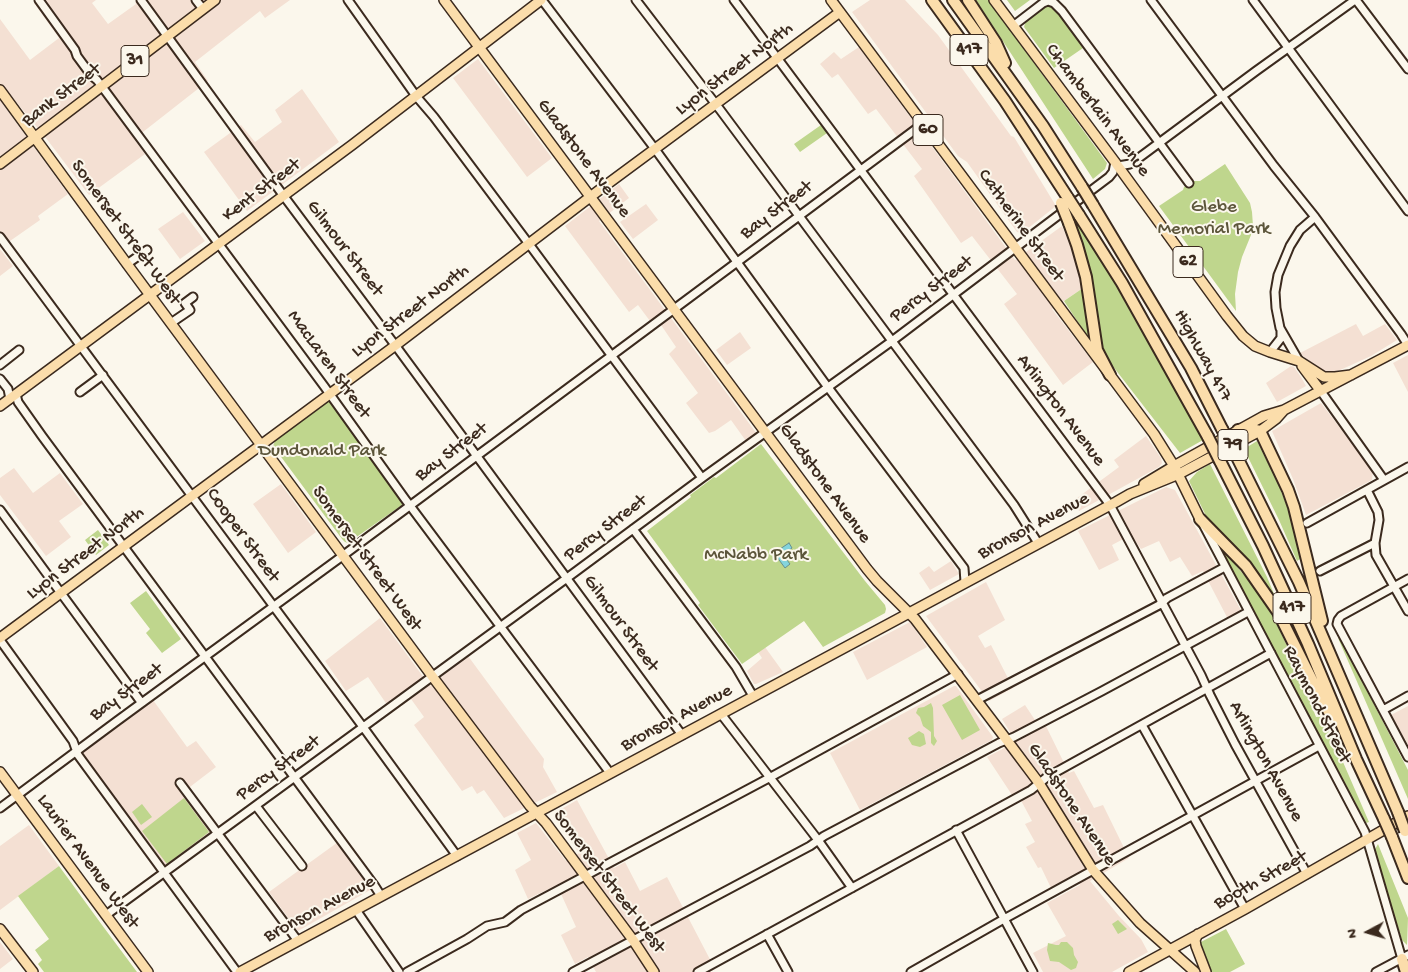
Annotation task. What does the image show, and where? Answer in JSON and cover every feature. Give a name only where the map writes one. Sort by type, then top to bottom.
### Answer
[{"type":"highway","name":"417","points":[[932,0],[1005,101],[1039,154],[1064,200],[1079,215],[1122,283],[1208,437],[1263,546],[1300,626],[1408,878]]},
{"type":"highway","name":"Highway 417","points":[[953,0],[1043,126],[1191,368],[1299,582],[1403,814],[1407,834]]},
{"type":"highway","points":[[968,0],[996,43],[1018,91]]},
{"type":"highway","points":[[1064,200],[1069,223],[1086,277],[1098,350],[1110,375]]},
{"type":"highway","points":[[1238,430],[1251,429],[1260,431],[1288,490],[1332,656]]},
{"type":"highway","points":[[1200,519],[1246,566],[1278,612],[1319,694],[1356,759]]},
{"type":"highway","points":[[1405,957],[1406,972]]},
{"type":"main road","name":"Bank Street","points":[[0,164],[215,0]]},
{"type":"main road","name":"Gladstone Avenue","points":[[444,0],[870,573],[909,613],[958,674],[1039,783],[1093,870],[1140,923],[1195,972]]},
{"type":"main road","name":"Kent Street","points":[[0,406],[352,145],[542,0]]},
{"type":"main road","name":"Catherine Street","points":[[832,0],[1154,434],[1179,474]]},
{"type":"main road","name":"Chamberlain Avenue","points":[[994,0],[1227,316],[1249,341],[1254,346],[1299,361],[1324,377],[1335,378],[1351,375]]},
{"type":"main road","name":"Lyon Street North","points":[[0,639],[60,592],[396,345],[840,12]]},
{"type":"main road","name":"Somerset Street West","points":[[0,90],[432,677],[536,813],[543,819],[647,959],[654,972]]},
{"type":"main road","name":"Bronson Avenue","points":[[239,972],[1110,505],[1174,466],[1264,416],[1284,410],[1408,345]]},
{"type":"main road","points":[[1299,361],[1320,390]]},
{"type":"main road","name":"Bronson Avenue","points":[[1130,494],[1179,474],[1260,431],[1276,419],[1284,410]]},
{"type":"main road","name":"Raymond Street","points":[[1179,474],[1200,519]]},
{"type":"main road","name":"Laurier Avenue West","points":[[0,772],[148,972]]},
{"type":"main road","name":"Booth Street","points":[[1129,972],[1308,874],[1367,839],[1403,814]]},
{"type":"main road","points":[[0,929],[33,972]]},
{"type":"main road","points":[[1198,934],[1196,946],[1206,972]]},
{"type":"street","name":"MacLaren Street","points":[[39,0],[91,75],[610,773]]},
{"type":"street","name":"Gilmour Street","points":[[142,0],[283,195],[396,345],[682,735]]},
{"type":"street","points":[[196,0],[203,10]]},
{"type":"street","points":[[348,0],[416,96],[434,117],[702,478]]},
{"type":"street","points":[[542,0],[655,149],[964,568],[965,582]]},
{"type":"street","points":[[636,0],[892,340],[1014,505],[1038,543]]},
{"type":"street","name":"Arlington Avenue","points":[[734,0],[1110,505],[1186,646],[1235,744],[1308,874]]},
{"type":"street","points":[[1151,0],[1279,173],[1396,326],[1408,345]]},
{"type":"street","points":[[1253,0],[1408,211]]},
{"type":"street","points":[[1116,164],[1130,164],[1136,160],[1356,0],[1408,69]]},
{"type":"street","points":[[1013,26],[1043,3],[1048,1],[1054,3],[1062,11],[1189,183]]},
{"type":"street","name":"Bay Street","points":[[0,808],[924,123]]},
{"type":"street","points":[[1124,174],[1132,167],[1136,160]]},
{"type":"street","name":"Percy Street","points":[[106,915],[1017,249],[1109,177],[1116,164]]},
{"type":"street","points":[[1270,352],[1281,338],[1275,302],[1278,276],[1288,250],[1297,234],[1315,218]]},
{"type":"street","name":"Cooper Street","points":[[0,237],[364,727],[457,856]]},
{"type":"street","points":[[127,264],[147,250]]},
{"type":"street","points":[[171,323],[190,310],[185,303],[193,297]]},
{"type":"street","points":[[1281,330],[1299,361]]},
{"type":"street","points":[[0,365],[19,350]]},
{"type":"street","points":[[80,392],[104,375]]},
{"type":"street","points":[[0,379],[381,896]]},
{"type":"street","points":[[1320,390],[1384,480]]},
{"type":"street","points":[[1307,523],[1408,468]]},
{"type":"street","points":[[1367,490],[1378,512],[1379,520],[1375,543],[1376,555],[1408,611]]},
{"type":"street","points":[[0,510],[141,702]]},
{"type":"street","name":"Raymond Street","points":[[1200,519],[1365,832],[1405,957]]},
{"type":"street","points":[[634,529],[736,668],[753,696]]},
{"type":"street","points":[[1320,571],[1375,543]]},
{"type":"street","points":[[977,700],[1159,605],[1162,601],[1225,567]]},
{"type":"street","points":[[1408,578],[1342,615],[1338,620],[1338,627],[1408,757]]},
{"type":"street","points":[[574,972],[1248,612]]},
{"type":"street","points":[[0,639],[73,741],[78,755],[239,972]]},
{"type":"street","points":[[698,972],[1031,790],[1047,777],[1271,653]]},
{"type":"street","points":[[407,972],[467,940],[488,926],[502,924],[521,910],[769,778],[958,674]]},
{"type":"street","points":[[1383,710],[1408,696]]},
{"type":"street","points":[[721,714],[818,840],[852,888]]},
{"type":"street","points":[[1142,725],[1244,909]]},
{"type":"street","points":[[911,972],[1319,746]]},
{"type":"street","points":[[180,783],[298,941]]},
{"type":"street","points":[[256,806],[302,866]]},
{"type":"street","points":[[956,830],[1033,972]]},
{"type":"street","points":[[356,910],[399,972]]},
{"type":"street","points":[[768,934],[788,972]]},
{"type":"street","points":[[1376,972],[1405,957]]},
{"type":"shaded area","points":[[38,0],[96,0],[92,3],[108,24],[136,4],[137,0],[290,0],[265,18],[260,11],[195,62],[208,81],[134,139],[145,154],[89,195],[12,97],[2,103],[68,194],[38,216],[40,220],[0,248],[0,19],[30,60],[59,38],[34,3]]},
{"type":"shaded area","points":[[870,0],[905,0],[938,35],[1011,136],[1014,137],[1056,206],[1022,233],[1017,232],[967,162],[958,156],[852,12]]},
{"type":"shaded area","points":[[859,47],[1015,260],[1062,226],[1072,250],[1083,288],[1052,309],[1093,362],[1063,385],[1004,304],[1017,294],[972,236],[961,243],[914,176],[922,169],[876,109],[868,114],[838,74],[832,78],[820,64],[834,52],[841,59]]},
{"type":"shaded area","points":[[478,59],[552,158],[527,177],[453,78]]},
{"type":"shaded area","points":[[302,89],[339,142],[247,211],[204,152],[241,125],[255,142],[282,122],[275,110]]},
{"type":"shaded area","points":[[619,184],[629,198],[599,221],[757,434],[746,441],[731,420],[709,433],[686,403],[698,393],[669,354],[676,347],[661,325],[656,329],[638,305],[629,312],[565,226]]},
{"type":"shaded area","points":[[646,204],[658,220],[633,239],[620,222]]},
{"type":"shaded area","points":[[183,212],[205,241],[180,259],[158,229]]},
{"type":"shaded area","points":[[0,249],[13,266],[0,276]]},
{"type":"shaded area","points":[[1356,324],[1363,336],[1385,324],[1397,340],[1371,356],[1330,373],[1313,366],[1300,353]]},
{"type":"shaded area","points":[[740,332],[751,348],[727,365],[716,350]]},
{"type":"shaded area","points":[[1408,355],[1408,392],[1393,363]]},
{"type":"shaded area","points":[[1291,366],[1294,367],[1306,386],[1277,402],[1266,383]]},
{"type":"shaded area","points":[[1321,403],[1373,471],[1372,480],[1306,515],[1272,431]]},
{"type":"shaded area","points":[[1146,436],[1161,458],[1162,463],[1159,467],[1079,511],[1073,501],[1119,467],[1114,460]]},
{"type":"shaded area","points":[[14,468],[33,493],[60,473],[83,504],[59,521],[71,537],[46,556],[0,495],[0,478]]},
{"type":"shaded area","points":[[281,484],[316,532],[288,553],[253,504]]},
{"type":"shaded area","points":[[1166,487],[1175,490],[1243,614],[1229,621],[1203,571],[1192,576],[1180,557],[1170,562],[1159,541],[1141,549],[1131,535],[1112,545],[1119,560],[1099,570],[1078,531]]},
{"type":"shaded area","points":[[951,561],[959,574],[930,590],[919,573],[929,566],[934,572]]},
{"type":"shaded area","points":[[986,582],[1005,620],[978,636],[985,648],[991,645],[1013,688],[989,701],[926,616]]},
{"type":"shaded area","points":[[380,618],[430,686],[468,656],[544,759],[543,767],[557,792],[504,818],[484,790],[477,794],[472,786],[462,791],[414,725],[424,717],[411,699],[392,712],[368,677],[346,691],[325,661]]},
{"type":"shaded area","points":[[910,622],[927,647],[867,680],[853,652]]},
{"type":"shaded area","points":[[765,647],[783,672],[754,684],[747,671],[762,658],[758,652]]},
{"type":"shaded area","points":[[956,686],[993,737],[992,740],[860,810],[830,753]]},
{"type":"shaded area","points":[[153,700],[187,747],[196,741],[216,767],[182,793],[211,832],[166,866],[82,753]]},
{"type":"shaded area","points":[[1025,705],[1037,723],[1043,720],[1069,773],[1074,771],[1094,808],[1103,805],[1129,858],[1090,881],[1141,939],[1148,952],[1112,972],[1043,972],[1033,953],[1066,936],[1047,903],[1080,885],[1074,875],[1051,888],[1041,867],[1038,868],[1026,847],[1035,842],[1025,824],[1032,821],[1017,793],[1012,795],[987,757],[1016,742],[1002,719]]},
{"type":"shaded area","points":[[1408,706],[1408,745],[1391,715]]},
{"type":"shaded area","points":[[577,800],[614,868],[625,862],[640,891],[667,877],[715,969],[710,972],[596,972],[588,957],[575,964],[561,935],[576,927],[557,885],[528,899],[515,870],[531,860],[517,833],[536,823],[566,861],[579,853],[556,820],[558,811]]},
{"type":"shaded area","points":[[29,825],[59,866],[0,910],[0,846]]},
{"type":"shaded area","points":[[345,837],[379,885],[298,931],[269,892]]},
{"type":"shaded area","points":[[0,942],[13,959],[0,969]]},
{"type":"green space","points":[[976,0],[988,0],[1107,163],[1105,169],[1093,179]]},
{"type":"green space","points":[[1007,0],[1030,0],[1015,11]]},
{"type":"green space","points":[[1048,5],[1055,9],[1083,48],[1054,68],[1024,27],[1026,20]]},
{"type":"green space","points":[[821,125],[827,133],[800,152],[794,144]]},
{"type":"green space","name":"Glebe Memorial Park","points":[[1225,164],[1250,203],[1252,212],[1253,226],[1251,235],[1238,272],[1235,294],[1236,311],[1159,206],[1193,181],[1200,181]]},
{"type":"green space","points":[[1077,217],[1203,440],[1180,453],[1098,347],[1071,222]]},
{"type":"green space","points":[[1083,288],[1093,345],[1064,301]]},
{"type":"green space","name":"Dundonald Park","points":[[327,402],[330,402],[402,502],[402,505],[348,543],[342,539],[273,446],[275,441]]},
{"type":"green space","points":[[1257,441],[1277,481],[1292,519],[1300,559],[1297,561],[1244,449]]},
{"type":"green space","name":"McNabb Park","points":[[761,444],[885,605],[886,609],[885,613],[823,647],[804,621],[742,664],[698,605],[700,603],[647,531],[691,497],[690,495]]},
{"type":"green space","points":[[1210,464],[1267,577],[1277,601],[1275,602],[1209,522],[1189,481],[1197,472]]},
{"type":"green space","points":[[98,530],[109,545],[96,555],[85,540]]},
{"type":"green space","points":[[1221,547],[1252,585],[1274,618],[1294,661],[1316,717],[1323,716],[1369,822],[1366,823],[1219,549]]},
{"type":"green space","points":[[146,591],[181,639],[162,653],[146,633],[150,629],[130,603]]},
{"type":"green space","points":[[1338,638],[1408,770],[1408,799]]},
{"type":"green space","points":[[960,695],[980,730],[962,740],[942,705]]},
{"type":"green space","points":[[931,703],[933,708],[934,736],[937,741],[934,746],[931,743],[931,732],[923,726],[920,717],[916,713],[918,708]]},
{"type":"green space","points":[[919,731],[924,734],[926,744],[920,747],[912,745],[908,738]]},
{"type":"green space","points":[[184,798],[209,832],[167,864],[142,831]]},
{"type":"green space","points":[[142,804],[152,817],[141,825],[132,812]]},
{"type":"green space","points":[[1378,844],[1408,918],[1407,945],[1402,940],[1374,851]]},
{"type":"green space","points":[[59,866],[137,972],[44,972],[38,964],[42,960],[35,950],[49,939],[18,896]]},
{"type":"green space","points":[[1118,920],[1127,929],[1118,934],[1112,924]]},
{"type":"green space","points":[[1226,929],[1245,964],[1230,972],[1212,972],[1197,944]]},
{"type":"green space","points":[[1061,942],[1067,942],[1073,948],[1078,962],[1076,968],[1071,970],[1059,962],[1050,961],[1047,950],[1048,943],[1059,945]]},
{"type":"water","points":[[789,543],[792,548],[788,551],[789,556],[787,560],[790,564],[785,568],[774,553]]}]
